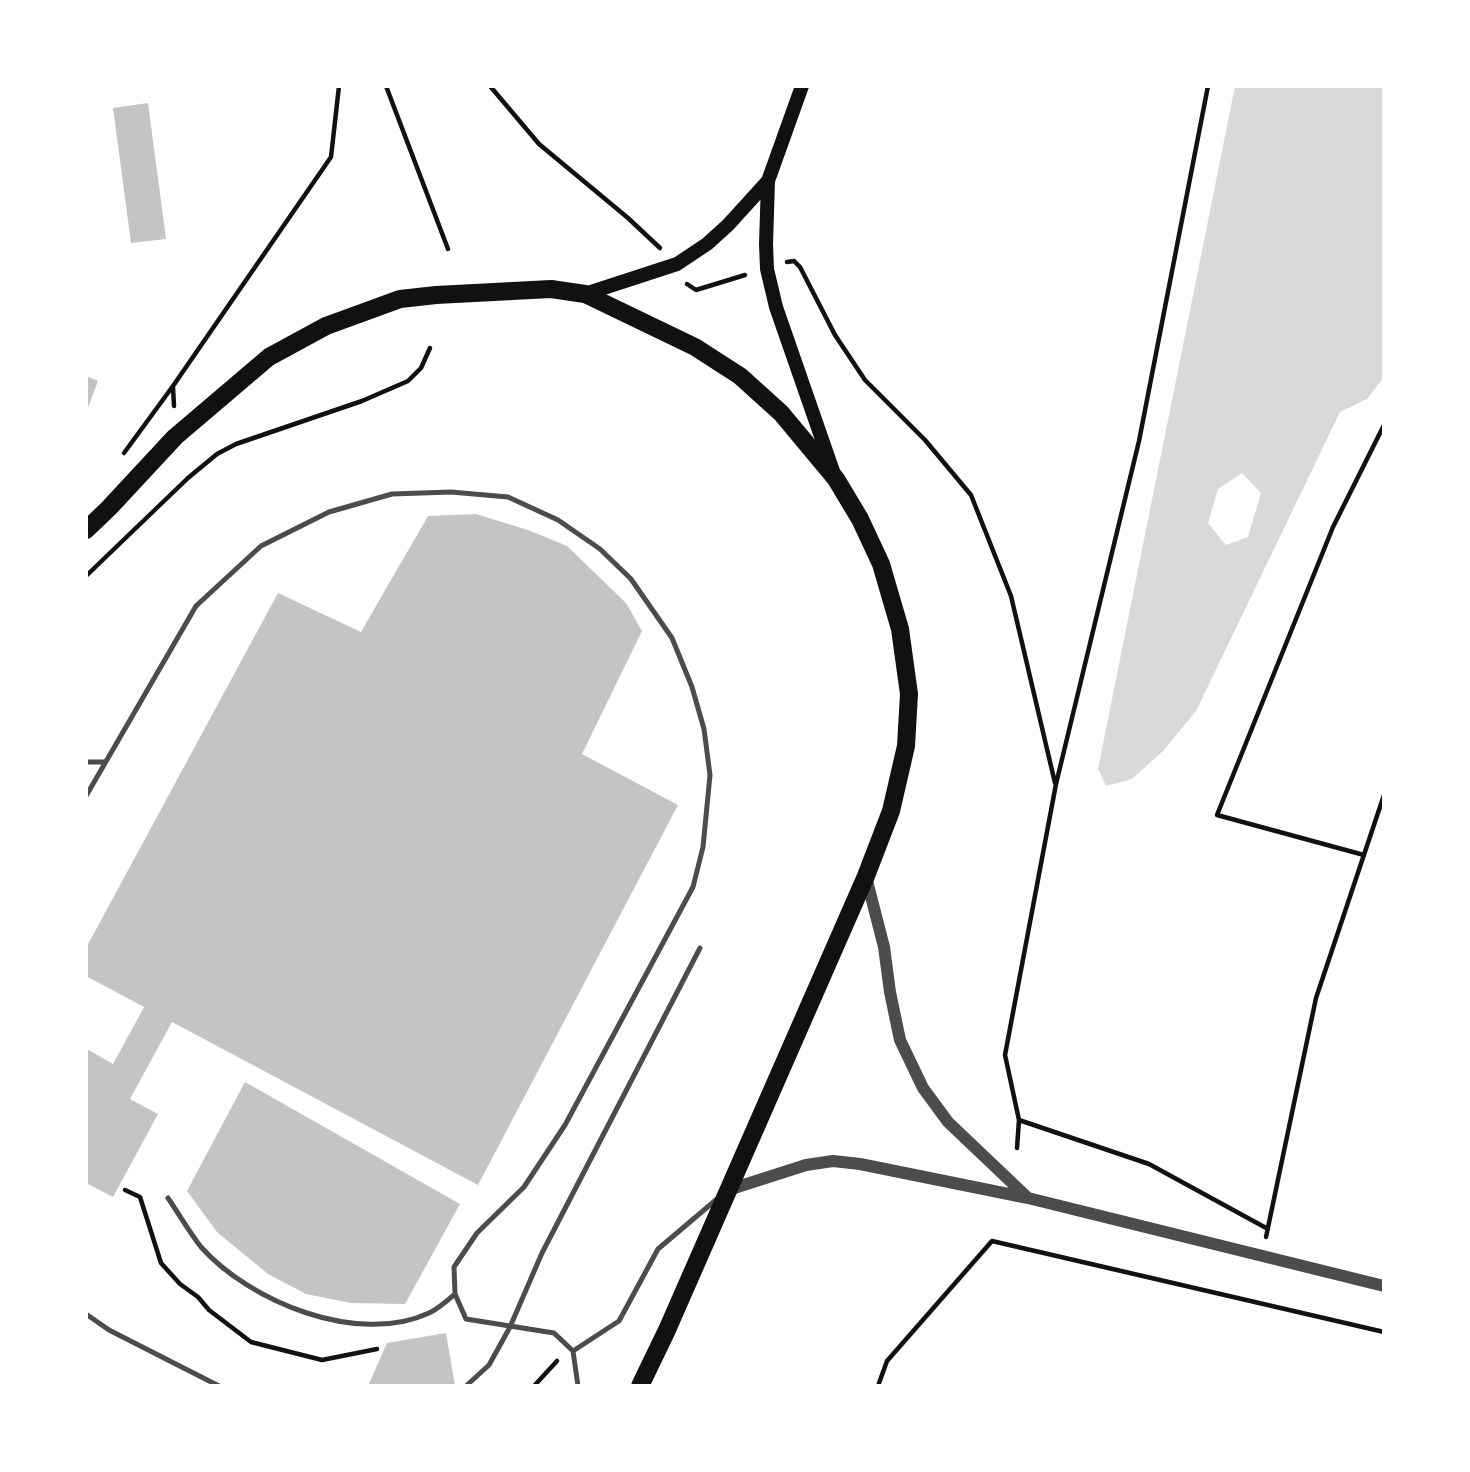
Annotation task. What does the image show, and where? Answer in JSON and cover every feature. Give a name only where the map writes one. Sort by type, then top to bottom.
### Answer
[{"type":"main road","points":[[802,86],[768,181],[767,269],[780,319],[836,479]]},
{"type":"main road","points":[[585,293],[677,264],[707,244],[728,225],[768,181]]},
{"type":"main road","points":[[86,530],[176,437],[270,356],[326,326],[401,299],[449,294],[551,289],[585,293],[695,347],[740,376],[781,413],[836,479],[860,519],[881,564],[900,629],[909,694],[906,746],[891,811],[866,876],[640,1386]]},
{"type":"street","points":[[866,876],[884,947],[900,1040],[923,1088],[948,1122],[1028,1198]]},
{"type":"street","points":[[728,1190],[806,1165],[832,1161],[860,1164],[1028,1198],[1384,1286]]},
{"type":"lane","points":[[86,796],[196,606],[261,546],[329,512],[392,494],[451,492],[508,498],[558,520],[600,549],[631,579],[672,638],[692,687],[704,729],[710,775],[703,847],[693,887],[565,1125],[524,1188],[477,1233],[454,1268],[455,1294],[466,1319],[554,1332],[573,1351],[578,1386]]},
{"type":"lane","points":[[86,762],[104,762]]},
{"type":"lane","points":[[466,1386],[488,1365],[510,1327],[542,1253],[699,948]]},
{"type":"lane","points":[[573,1351],[619,1321],[658,1249],[728,1190]]},
{"type":"lane","points":[[168,1198],[201,1247],[238,1278],[280,1304],[330,1320],[370,1326],[405,1322],[431,1313],[455,1294]]},
{"type":"lane","points":[[86,1314],[109,1330],[219,1386]]},
{"type":"path","points":[[117,463],[331,157],[339,86]]},
{"type":"path","points":[[386,86],[448,249]]},
{"type":"path","points":[[490,86],[539,144],[628,218],[677,264],[683,282],[696,290],[794,261],[800,267],[835,335],[865,380],[925,440],[971,495],[1011,596],[1056,784]]},
{"type":"path","points":[[1017,1148],[1019,1120],[1005,1055],[1056,784],[1139,441],[1208,86]]},
{"type":"path","points":[[86,576],[188,478],[217,454],[236,444],[362,401],[408,381],[421,368],[430,348]]},
{"type":"path","points":[[1364,855],[1217,815],[1332,527],[1384,425]]},
{"type":"path","points":[[1263,1255],[1316,998],[1384,795]]},
{"type":"path","points":[[1019,1120],[1149,1164],[1268,1229]]},
{"type":"path","points":[[125,1190],[140,1196],[161,1263],[209,1310],[251,1342],[323,1360],[377,1349]]},
{"type":"path","points":[[878,1386],[887,1361],[992,1241],[1384,1332]]},
{"type":"path","points":[[534,1386],[556,1362],[573,1351]]},
{"type":"shaded area","points":[[1235,86],[1384,86],[1384,377],[1367,399],[1340,412],[1196,711],[1164,750],[1132,779],[1106,786],[1098,769]],"holes":[[[1242,473],[1261,493],[1248,537],[1226,545],[1208,523],[1218,489]]]},
{"type":"building","points":[[148,103],[166,239],[131,243],[113,108]]},
{"type":"building","points":[[86,376],[98,381],[86,413]]},
{"type":"building","points":[[476,514],[528,530],[567,546],[626,603],[642,631],[582,754],[678,805],[478,1185],[172,1022],[130,1099],[158,1114],[113,1197],[86,1183],[86,1051],[87,1049],[113,1064],[144,1007],[86,976],[86,948],[278,593],[361,632],[428,516]]},
{"type":"building","points":[[245,1082],[460,1204],[405,1304],[351,1303],[306,1294],[268,1274],[217,1232],[187,1191]]},
{"type":"building","points":[[446,1333],[455,1386],[368,1386],[387,1343]]}]
